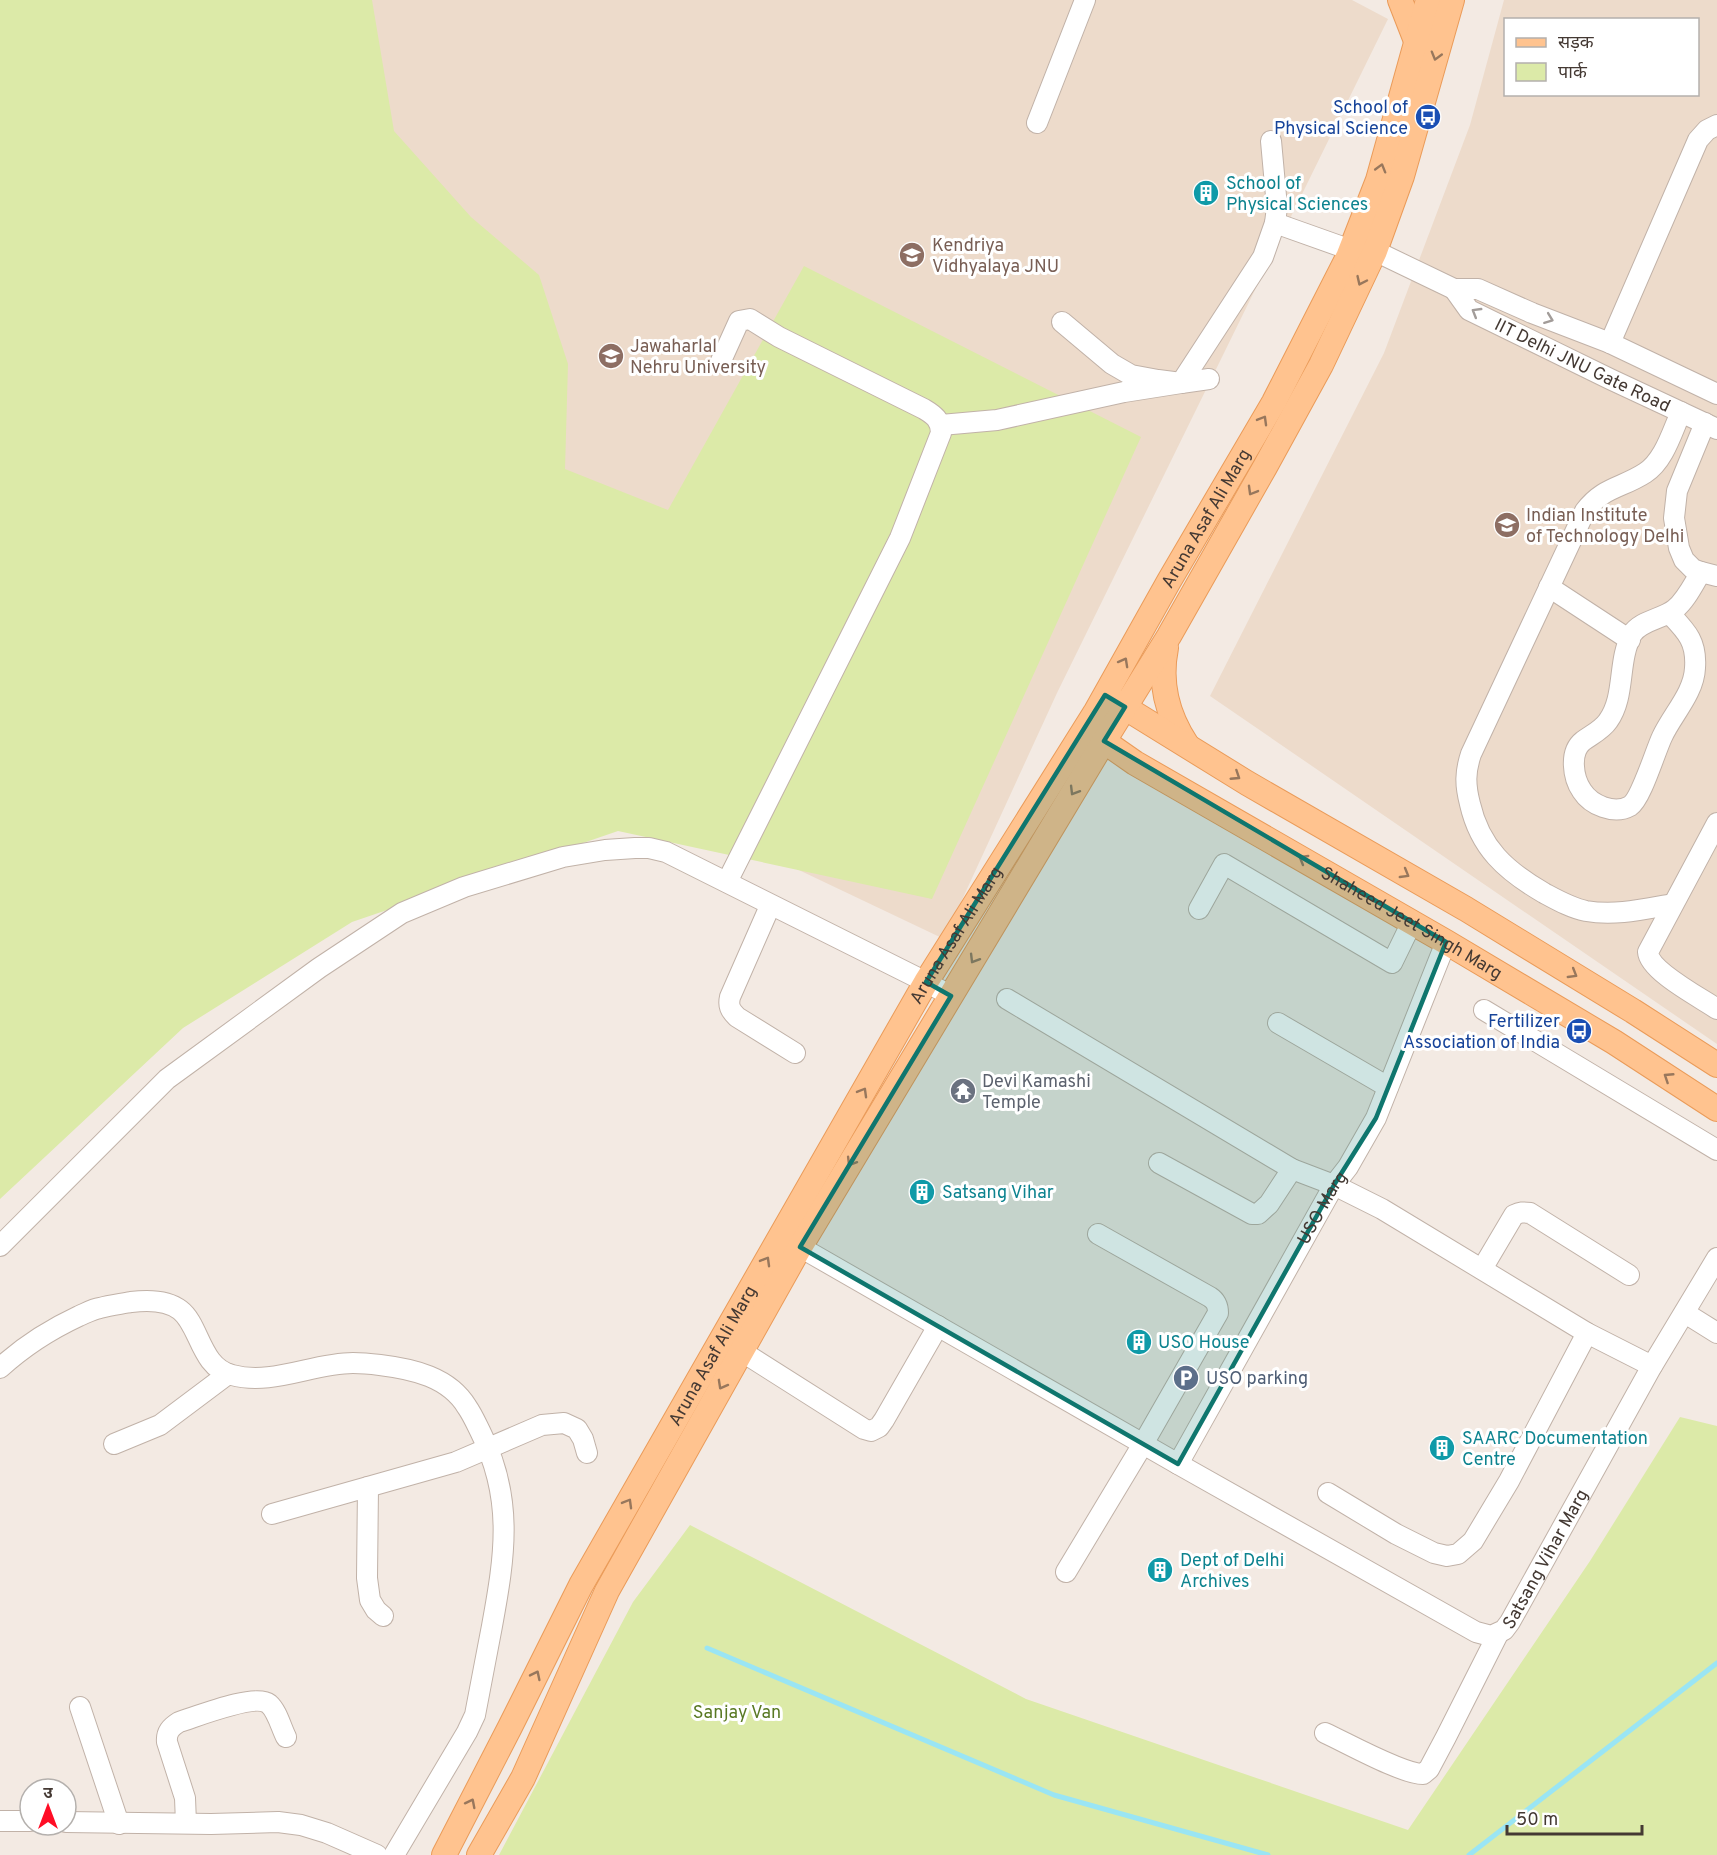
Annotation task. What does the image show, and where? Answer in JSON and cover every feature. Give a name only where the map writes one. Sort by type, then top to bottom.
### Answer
[{"type":"main road","points":[[1400,0],[1416,41]]},
{"type":"main road","name":"Aruna Asaf Ali Marg","points":[[444,1855],[580,1585],[926,982],[1115,701],[1274,402],[1351,250],[1378,180],[1428,0]]},
{"type":"main road","name":"Aruna Asaf Ali Marg","points":[[1115,701],[1169,636],[1304,395],[1375,251],[1402,176],[1452,0]]},
{"type":"main road","points":[[1169,636],[1163,664],[1164,692],[1172,720],[1187,745]]},
{"type":"main road","name":"Shaheed Jeet Singh Marg","points":[[1115,701],[1247,783],[1476,915],[1634,1011],[1717,1065]]},
{"type":"main road","name":"Aruna Asaf Ali Marg","points":[[479,1855],[523,1778],[607,1591],[800,1247],[951,996],[1094,735]]},
{"type":"main road","name":"Shaheed Jeet Singh Marg","points":[[1094,735],[1135,763],[1412,922],[1614,1042],[1717,1109]]},
{"type":"street","points":[[1037,123],[1085,0]]},
{"type":"street","points":[[1610,343],[1698,140],[1707,130],[1717,125]]},
{"type":"street","points":[[1181,382],[1263,257],[1275,223],[1277,207],[1271,141]]},
{"type":"street","points":[[1275,223],[1351,250]]},
{"type":"street","name":"IIT Delhi JNU Gate Road","points":[[1375,251],[1454,290],[1469,310],[1711,426]]},
{"type":"street","name":"IIT Delhi JNU Gate Road","points":[[1454,290],[1478,289],[1610,343],[1717,394]]},
{"type":"street","points":[[720,363],[739,321],[750,319],[779,337],[924,409],[936,416],[941,425],[941,433],[900,538],[727,882]]},
{"type":"street","points":[[1062,322],[1122,371],[1131,375],[1181,382]]},
{"type":"street","points":[[941,425],[996,420],[1124,392],[1209,379]]},
{"type":"street","points":[[1673,904],[1619,913],[1584,910],[1561,902],[1524,881],[1506,867],[1482,838],[1474,821],[1466,786],[1466,770],[1471,754],[1585,511],[1603,493],[1645,473],[1655,464],[1662,455],[1681,412]]},
{"type":"street","points":[[1669,613],[1688,633],[1694,644],[1693,681],[1662,737],[1639,796],[1630,806],[1619,810],[1606,808],[1594,803],[1582,793],[1576,781],[1574,753],[1580,744],[1607,724],[1614,711],[1630,640],[1637,628],[1669,613],[1709,574],[1693,568],[1684,560],[1675,530],[1674,507],[1677,491],[1711,426]]},
{"type":"street","points":[[1549,587],[1630,640]]},
{"type":"street","points":[[1717,823],[1648,952],[1648,957],[1659,971],[1717,1009]]},
{"type":"street","points":[[0,1246],[167,1079],[318,968],[402,913],[464,887],[562,858],[605,850],[635,848],[666,852],[951,996]]},
{"type":"street","points":[[1200,909],[1224,864],[1392,963],[1412,922]]},
{"type":"street","points":[[770,906],[730,997],[729,1005],[737,1017],[795,1053]]},
{"type":"street","name":"USO Marg","points":[[1178,1464],[1334,1185],[1366,1138],[1446,942]]},
{"type":"street","points":[[1007,999],[1292,1169],[1334,1185],[1382,1209],[1587,1333],[1652,1366]]},
{"type":"street","points":[[1484,1010],[1717,1150]]},
{"type":"street","points":[[1278,1023],[1388,1087]]},
{"type":"street","points":[[1159,1163],[1252,1214],[1257,1214],[1269,1204],[1292,1169]]},
{"type":"street","points":[[1482,1269],[1514,1215],[1524,1212],[1530,1213],[1629,1275]]},
{"type":"street","points":[[1066,1572],[1218,1313],[1215,1300],[1098,1234]]},
{"type":"street","points":[[800,1247],[1476,1632],[1495,1635]]},
{"type":"street","name":"Satsang Vihar Marg","points":[[1325,1733],[1416,1774],[1423,1774],[1429,1769],[1495,1635],[1504,1630],[1510,1622],[1652,1366],[1717,1258]]},
{"type":"street","points":[[0,1368],[54,1327],[98,1308],[141,1301],[161,1302],[179,1309],[189,1320],[202,1348],[215,1365],[228,1374],[243,1378],[352,1363],[382,1365],[422,1373],[440,1381],[456,1393],[467,1406],[488,1449],[501,1492],[504,1552],[501,1581],[475,1715],[394,1855]]},
{"type":"street","points":[[1685,1313],[1717,1333]]},
{"type":"street","points":[[741,1351],[864,1429],[871,1431],[879,1427],[884,1420],[939,1326]]},
{"type":"street","points":[[1328,1493],[1396,1534],[1434,1553],[1448,1556],[1458,1554],[1473,1541],[1509,1481],[1587,1333]]},
{"type":"street","points":[[114,1444],[160,1425],[228,1374]]},
{"type":"street","points":[[272,1514],[456,1462],[542,1425],[564,1423],[577,1429],[587,1453]]},
{"type":"street","points":[[368,1487],[367,1578],[370,1600],[383,1616]]},
{"type":"street","points":[[186,1823],[185,1798],[167,1742],[167,1736],[173,1726],[179,1722],[244,1702],[262,1701],[269,1704],[274,1711],[286,1737]]},
{"type":"street","points":[[80,1707],[119,1824]]},
{"type":"street","points":[[0,1821],[18,1821]]},
{"type":"street","points":[[78,1822],[278,1822],[301,1825],[327,1833],[377,1855]]},
{"type":"highlighted area","points":[[1105,695],[1125,707],[1104,741],[1446,942],[1376,1118],[1334,1185],[1178,1464],[800,1247],[951,996],[926,982]]},
{"type":"shaded area","name":"Jawaharlal Nehru University","points":[[0,0],[1352,0],[1388,19],[1057,693],[944,939],[633,791]]},
{"type":"shaded area","name":"Indian Institute of Technology Delhi","points":[[1504,0],[1717,0],[1717,1044],[1210,696],[1384,353],[1470,125]]},
{"type":"green space","name":"Jawaharlal Nehru University","points":[[0,0],[372,0],[394,131],[471,217],[539,275],[568,364],[565,469],[668,510],[804,266],[1141,437],[932,899],[618,831],[352,922],[183,1028],[0,1199]]},
{"type":"green space","name":"Sanjay Van","points":[[1680,1417],[1717,1426],[1717,1855],[499,1855],[633,1602],[690,1525],[1026,1699],[1408,1830],[1590,1561]]},
{"type":"waterway","points":[[707,1648],[1054,1795],[1268,1855]]},
{"type":"waterway","points":[[1469,1855],[1717,1663]]},
{"type":"place","name":"School of Physical Science","points":[[1428,117]]},
{"type":"place","name":"School of Physical Sciences","points":[[1206,193]]},
{"type":"place","name":"Kendriya Vidhyalaya JNU","points":[[912,255]]},
{"type":"place","name":"Jawaharlal Nehru University","points":[[611,356]]},
{"type":"place","name":"Indian Institute of Technology Delhi","points":[[1507,525]]},
{"type":"place","name":"Fertilizer Association of India","points":[[1579,1031]]},
{"type":"place","name":"Devi Kamashi Temple","points":[[963,1091]]},
{"type":"place","name":"Satsang Vihar","points":[[922,1192]]},
{"type":"place","name":"USO House","points":[[1139,1342]]},
{"type":"place","name":"USO parking","points":[[1186,1378]]},
{"type":"place","name":"SAARC Documentation Centre","points":[[1442,1448]]},
{"type":"place","name":"Dept of Delhi Archives","points":[[1160,1570]]}]
